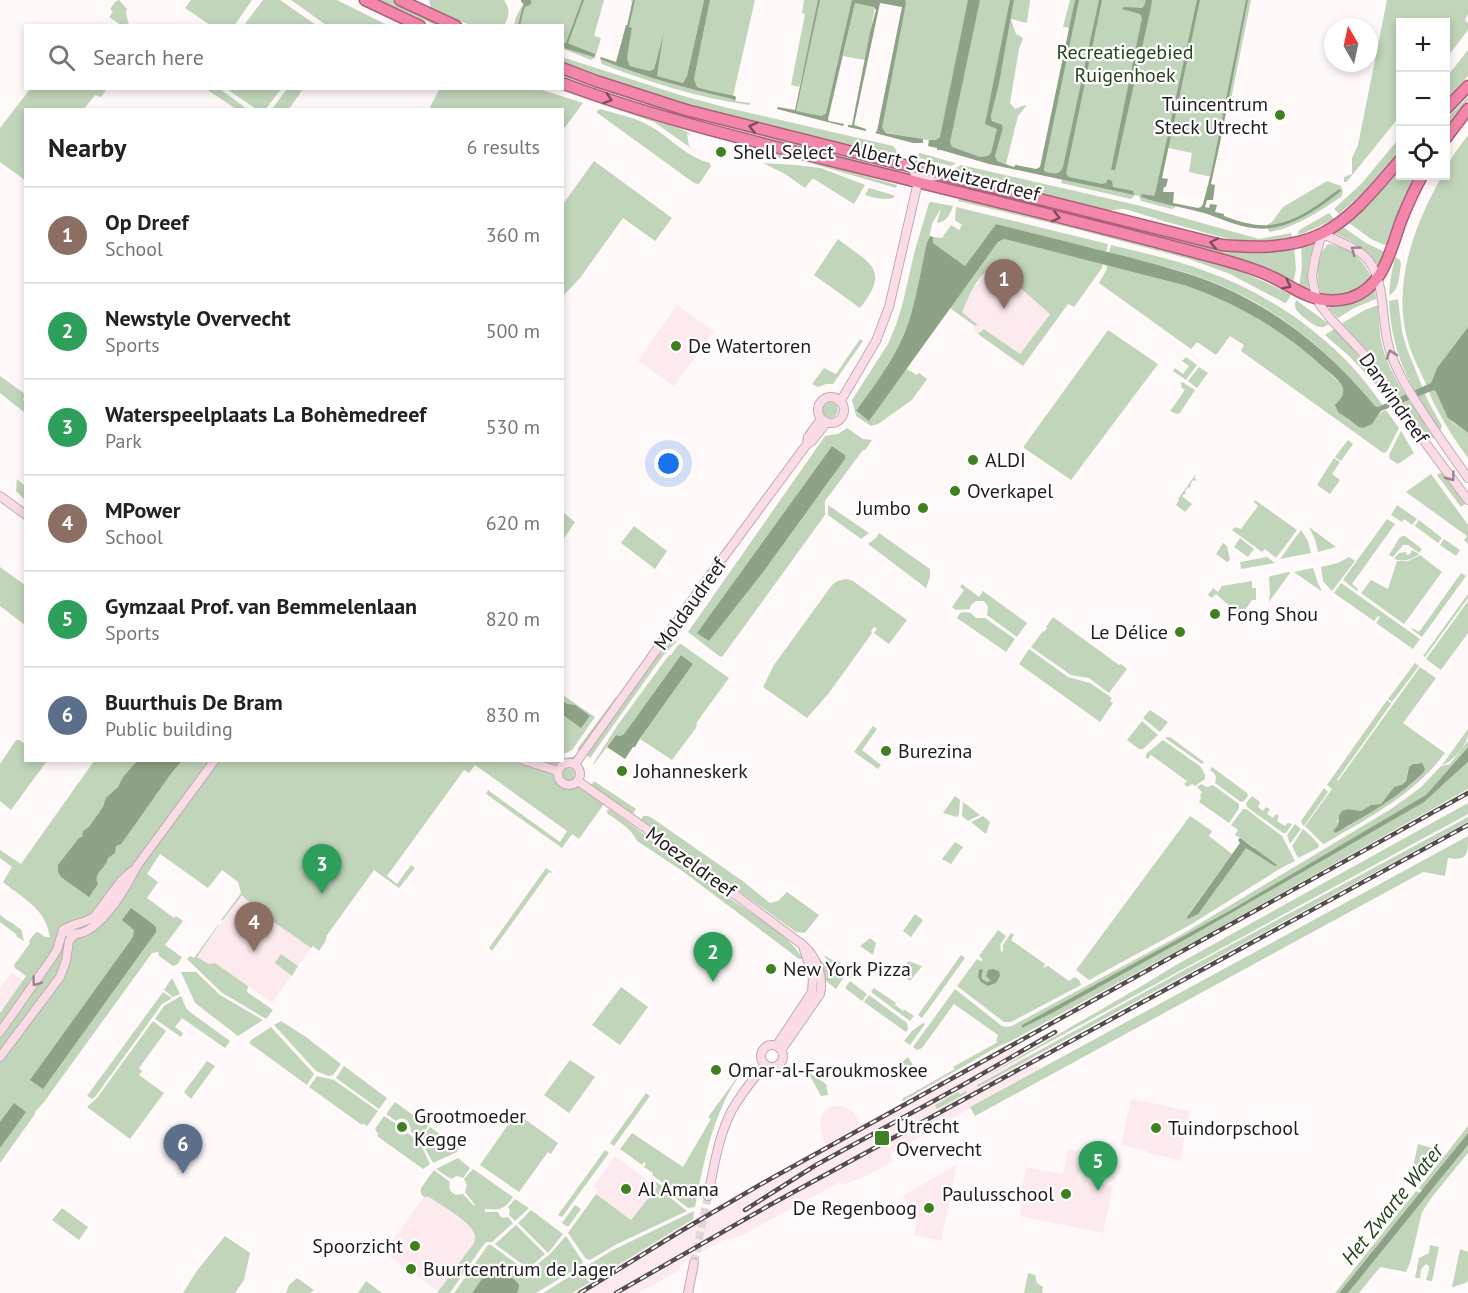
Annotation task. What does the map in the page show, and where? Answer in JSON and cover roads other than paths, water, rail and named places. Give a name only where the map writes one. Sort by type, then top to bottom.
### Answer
[{"type":"highway","points":[[365,0],[416,24]]},
{"type":"highway","points":[[400,0],[452,24]]},
{"type":"highway","name":"Albert Schweitzerdreef","points":[[564,69],[686,110],[1222,245],[1252,248],[1272,246],[1304,240],[1322,233],[1363,201],[1396,165]]},
{"type":"highway","name":"Albert Schweitzerdreef","points":[[564,84],[691,124],[1229,261],[1272,277],[1317,298]]},
{"type":"highway","points":[[1450,105],[1468,86]]},
{"type":"highway","points":[[1450,133],[1468,109]]},
{"type":"highway","points":[[1317,298],[1337,301],[1346,299],[1369,288],[1377,279],[1420,180]]},
{"type":"street","points":[[838,400],[850,386],[876,341],[889,307],[910,214],[908,207],[916,181],[912,167]]},
{"type":"street","points":[[916,181],[924,177],[943,175]]},
{"type":"street","points":[[1317,298],[1312,276],[1322,233],[1356,249],[1369,262],[1377,279]]},
{"type":"street","name":"Darwindreef","points":[[1377,279],[1385,331],[1397,370],[1416,403],[1468,478]]},
{"type":"street","name":"Darwindreef","points":[[1317,298],[1330,318],[1362,352],[1468,500]]},
{"type":"street","points":[[827,398],[838,400],[843,409],[842,416],[834,422],[824,421],[818,411],[821,402],[827,398]]},
{"type":"street","name":"Moldaudreef","points":[[575,764],[807,444],[808,437],[824,421]]},
{"type":"street","points":[[0,492],[24,508]]},
{"type":"street","points":[[0,496],[24,514]]},
{"type":"street","points":[[63,930],[66,933],[75,934],[93,928],[103,918],[137,866],[214,762]]},
{"type":"street","points":[[529,762],[558,771]]},
{"type":"street","points":[[568,762],[575,764],[580,772],[578,781],[571,785],[563,784],[558,778],[558,771],[563,764],[568,762]]},
{"type":"street","name":"Moezeldreef","points":[[578,781],[648,830],[808,950],[815,960],[821,978],[818,985],[820,994],[779,1047]]},
{"type":"street","points":[[0,1032],[57,950],[63,930],[95,916],[122,880],[137,866]]},
{"type":"street","points":[[0,1057],[60,977],[66,961],[69,941],[75,934]]},
{"type":"street","points":[[770,1045],[779,1047],[784,1058],[779,1065],[772,1068],[765,1065],[761,1059],[762,1052],[770,1045]]},
{"type":"street","points":[[708,1196],[726,1123],[740,1097],[765,1065]]},
{"type":"street","points":[[688,1293],[694,1263]]},
{"type":"waterway","points":[[519,24],[528,0]]},
{"type":"waterway","points":[[564,45],[567,43],[583,0]]},
{"type":"waterway","points":[[628,26],[634,0]]},
{"type":"tunnel","points":[[694,1263],[708,1196]]},
{"type":"railway","points":[[580,1293],[763,1183],[1468,793]]},
{"type":"railway","points":[[616,1293],[768,1206],[1468,825]]},
{"type":"railway","points":[[745,1210],[816,1165],[1055,1032]]},
{"type":"place","name":"Tuincentrum Steck Utrecht","points":[[1280,115]]},
{"type":"place","name":"Shell Select","points":[[721,152]]},
{"type":"place","name":"Op Dreef","points":[[1004,309]]},
{"type":"place","name":"De Watertoren","points":[[676,346]]},
{"type":"place","name":"ALDI","points":[[973,460]]},
{"type":"place","name":"Overkapel","points":[[955,491]]},
{"type":"place","name":"Jumbo","points":[[923,508]]},
{"type":"place","name":"Fong Shou","points":[[1215,614]]},
{"type":"place","name":"Le Délice","points":[[1180,632]]},
{"type":"place","name":"Burezina","points":[[886,751]]},
{"type":"place","name":"Johanneskerk","points":[[622,771]]},
{"type":"place","name":"Waterspeelplaats La Bohèmedreef","points":[[322,894]]},
{"type":"place","name":"MPower","points":[[254,952]]},
{"type":"place","name":"New York Pizza","points":[[771,969]]},
{"type":"place","name":"Newstyle Overvecht","points":[[713,982]]},
{"type":"place","name":"Omar-al-Faroukmoskee","points":[[716,1070]]},
{"type":"place","name":"Grootmoeder Kegge","points":[[402,1127]]},
{"type":"place","name":"Tuindorpschool","points":[[1156,1128]]},
{"type":"place","name":"Utrecht Overvecht","points":[[882,1138]]},
{"type":"place","name":"Buurthuis De Bram","points":[[183,1174]]},
{"type":"place","name":"Al Amana","points":[[626,1189]]},
{"type":"place","name":"Gymzaal Prof. van Bemmelenlaan","points":[[1098,1191]]},
{"type":"place","name":"Paulusschool","points":[[1066,1194]]},
{"type":"place","name":"De Regenboog","points":[[929,1208]]},
{"type":"place","name":"Spoorzicht","points":[[415,1246]]},
{"type":"place","name":"Buurtcentrum de Jager","points":[[411,1269]]},
{"type":"park label","name":"Recreatiegebied Ruigenhoek","points":[[1125,64]]},
{"type":"water label","name":"Het Zwarte Water","points":[[1392,1204]]}]
